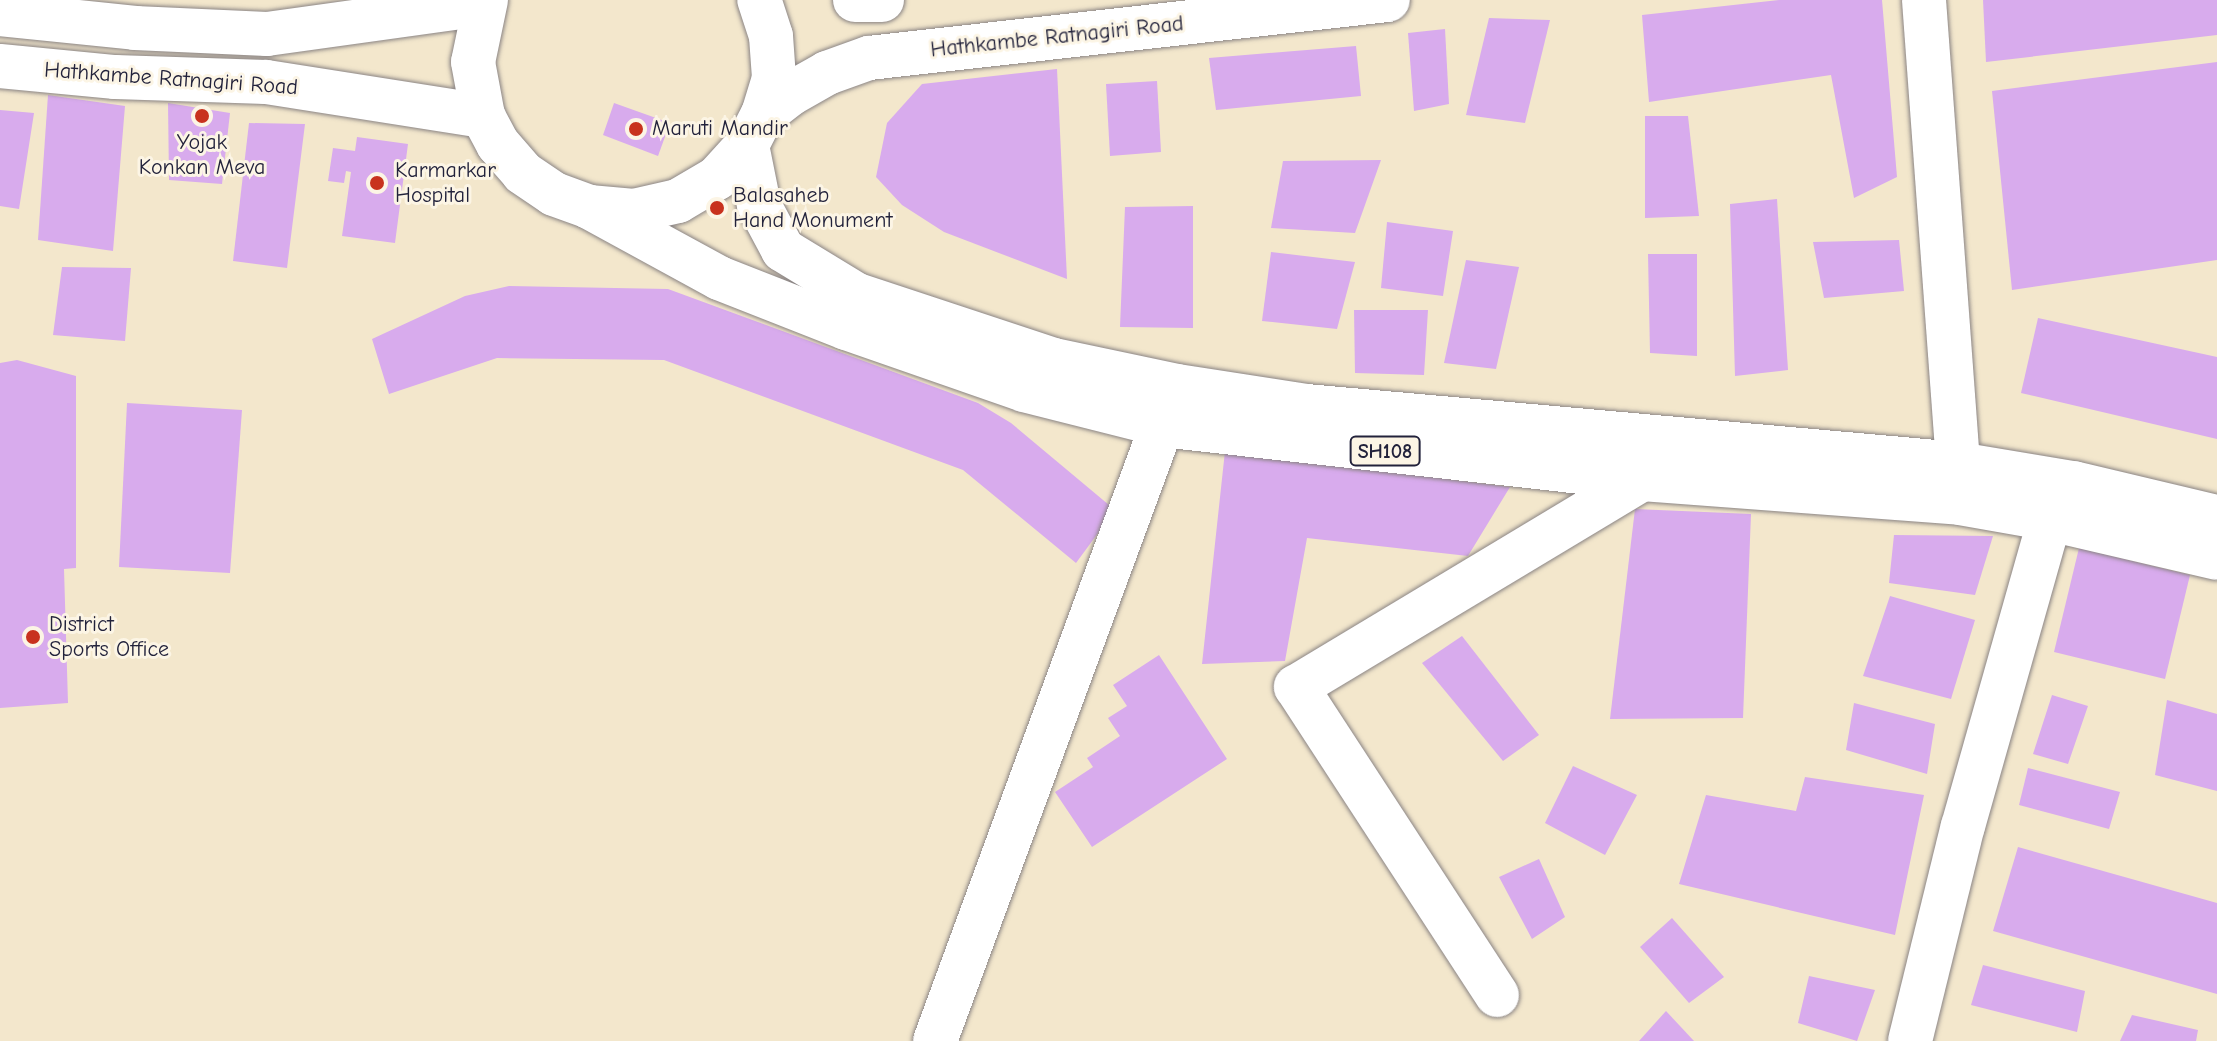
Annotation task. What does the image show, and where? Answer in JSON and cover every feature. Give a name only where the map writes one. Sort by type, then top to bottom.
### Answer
[{"type":"main road","points":[[0,14],[135,28],[267,34],[484,2],[473,62],[483,116],[498,144],[523,173],[554,194],[589,207],[634,211],[678,201],[717,178],[755,130],[774,78],[771,36],[759,0]]},
{"type":"main road","points":[[855,0],[882,0]]},
{"type":"main road","name":"Hathkambe Ratnagiri Road","points":[[755,130],[790,94],[827,73],[869,58],[1388,0]]},
{"type":"main road","points":[[1924,0],[1958,464]]},
{"type":"main road","name":"Hathkambe Ratnagiri Road","points":[[0,66],[115,77],[266,82],[483,116]]},
{"type":"main road","points":[[755,130],[759,205],[783,250],[857,295],[1054,360],[1177,386],[1306,406],[1958,464],[2073,483],[2217,517]]},
{"type":"main road","name":"SH108","points":[[589,207],[719,278],[846,328],[1024,390],[1162,425],[1642,479],[1960,503],[2050,519],[2217,558]]},
{"type":"main road","points":[[935,1041],[1162,425]]},
{"type":"main road","points":[[1497,995],[1296,687],[1642,479]]},
{"type":"main road","points":[[1910,1041],[1963,826],[2050,519]]},
{"type":"building","points":[[1779,0],[1882,0],[1897,177],[1854,198],[1831,75],[1649,102],[1642,15]]},
{"type":"building","points":[[1983,0],[2217,0],[2217,35],[1986,62]]},
{"type":"building","points":[[1489,18],[1550,20],[1525,123],[1466,115]]},
{"type":"building","points":[[1445,29],[1449,104],[1414,111],[1408,33]]},
{"type":"building","points":[[1356,46],[1361,96],[1216,110],[1209,58]]},
{"type":"building","points":[[2217,62],[2217,260],[2012,290],[1992,91]]},
{"type":"building","points":[[1057,69],[1067,279],[944,232],[902,205],[876,177],[887,123],[922,84]]},
{"type":"building","points":[[1157,81],[1161,152],[1110,156],[1106,84]]},
{"type":"building","points":[[48,95],[125,106],[113,251],[38,240]]},
{"type":"building","points":[[168,103],[230,113],[222,184],[169,180]]},
{"type":"building","name":"Maruti Mandir","points":[[614,103],[670,123],[658,156],[603,135]]},
{"type":"building","points":[[0,110],[34,113],[19,209],[0,206]]},
{"type":"building","points":[[1645,116],[1688,116],[1699,216],[1645,218]]},
{"type":"building","points":[[249,123],[305,124],[287,268],[233,261]]},
{"type":"building","points":[[357,137],[408,144],[395,243],[342,236],[351,172],[346,171],[344,183],[328,181],[333,148],[355,151]]},
{"type":"building","points":[[1381,160],[1355,233],[1271,228],[1283,161]]},
{"type":"building","points":[[1777,199],[1788,370],[1735,376],[1730,204]]},
{"type":"building","points":[[1193,206],[1193,328],[1120,327],[1125,207]]},
{"type":"building","points":[[1387,222],[1453,231],[1443,296],[1381,288]]},
{"type":"building","points":[[1899,240],[1904,291],[1824,298],[1813,242]]},
{"type":"building","points":[[1271,252],[1355,262],[1337,329],[1262,321]]},
{"type":"building","points":[[1648,254],[1697,254],[1697,356],[1650,353]]},
{"type":"building","points":[[1466,260],[1519,267],[1496,369],[1444,363]]},
{"type":"building","points":[[62,267],[131,268],[125,341],[53,335]]},
{"type":"building","points":[[509,286],[668,289],[978,403],[1011,423],[1115,510],[1076,563],[963,470],[664,360],[497,358],[389,394],[372,339],[465,296]]},
{"type":"building","points":[[1354,310],[1428,310],[1424,375],[1355,373]]},
{"type":"building","points":[[2038,318],[2217,357],[2217,439],[2021,393]]},
{"type":"building","points":[[17,360],[76,376],[76,568],[64,569],[68,703],[0,708],[0,363]]},
{"type":"building","points":[[127,403],[242,410],[230,573],[119,567]]},
{"type":"building","points":[[1225,451],[1510,487],[1468,556],[1307,538],[1285,661],[1202,664]]},
{"type":"building","points":[[1635,509],[1751,514],[1743,718],[1610,719]]},
{"type":"building","points":[[1894,535],[1993,536],[1975,595],[1889,583]]},
{"type":"building","points":[[2079,548],[2190,575],[2165,679],[2054,652]]},
{"type":"building","points":[[1890,596],[1975,620],[1951,699],[1863,676]]},
{"type":"building","points":[[1462,636],[1539,735],[1503,761],[1422,663]]},
{"type":"building","points":[[1159,655],[1227,759],[1092,847],[1055,792],[1093,767],[1087,758],[1120,736],[1108,718],[1127,706],[1113,685]]},
{"type":"building","points":[[2052,695],[2088,706],[2068,764],[2033,754]]},
{"type":"building","points":[[2167,700],[2217,714],[2217,791],[2155,775]]},
{"type":"building","points":[[1854,703],[1935,724],[1927,774],[1846,750]]},
{"type":"building","points":[[1573,766],[1637,795],[1605,855],[1545,823]]},
{"type":"building","points":[[2028,768],[2120,792],[2109,829],[2019,805]]},
{"type":"building","points":[[1805,777],[1924,795],[1895,935],[1679,884],[1706,795],[1796,811]]},
{"type":"building","points":[[2018,847],[2217,903],[2217,994],[1993,931]]},
{"type":"building","points":[[1539,859],[1565,917],[1532,939],[1499,877]]},
{"type":"building","points":[[1672,918],[1724,977],[1689,1003],[1640,947]]},
{"type":"building","points":[[1983,965],[2085,991],[2077,1032],[1971,1005]]},
{"type":"building","points":[[1809,976],[1875,990],[1857,1041],[1798,1023]]},
{"type":"building","points":[[1666,1011],[1694,1041],[1639,1041]]},
{"type":"building","points":[[2132,1015],[2198,1030],[2196,1041],[2120,1041]]},
{"type":"place","name":"Yojak Konkan Meva","points":[[202,116]]},
{"type":"place","name":"Maruti Mandir","points":[[636,129]]},
{"type":"place","name":"Karmarkar Hospital","points":[[377,183]]},
{"type":"place","name":"Balasaheb Hand Monument","points":[[717,208]]},
{"type":"place","name":"District Sports Office","points":[[33,637]]}]
